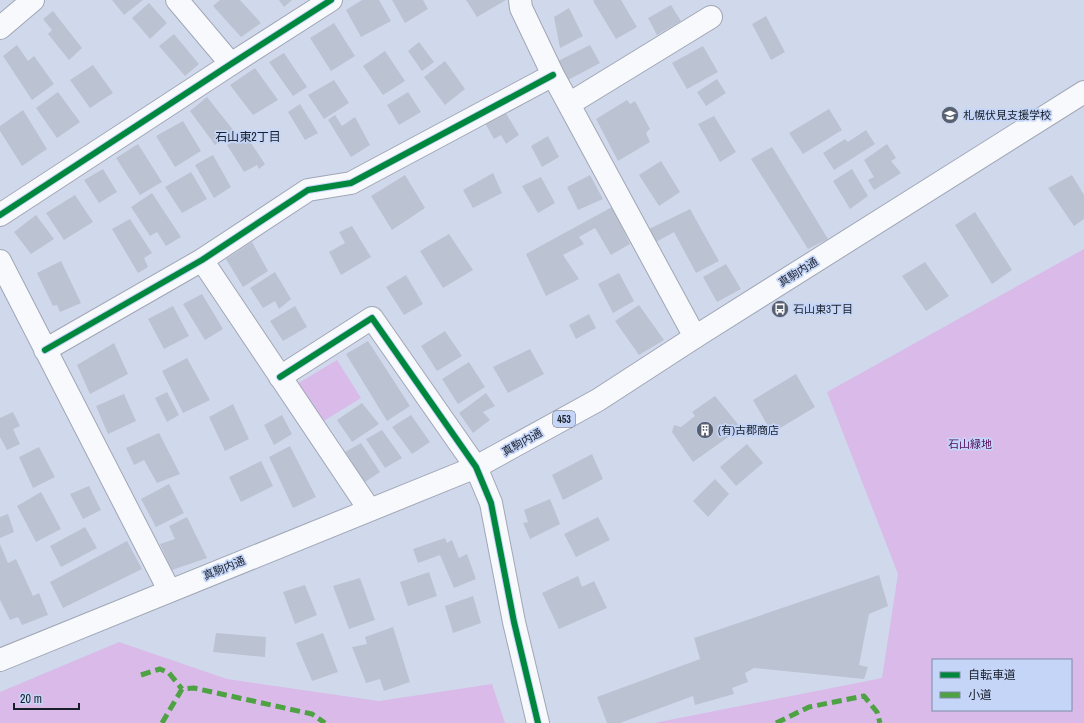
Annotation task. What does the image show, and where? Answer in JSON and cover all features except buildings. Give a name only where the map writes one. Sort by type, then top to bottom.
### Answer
[{"type":"main road","points":[[0,28],[34,0]]},
{"type":"main road","points":[[177,0],[231,64]]},
{"type":"main road","points":[[0,215],[332,0]]},
{"type":"main road","points":[[520,0],[521,8],[553,75],[695,337]]},
{"type":"main road","points":[[569,104],[711,17]]},
{"type":"main road","points":[[45,350],[202,260],[308,190],[351,183],[553,75]]},
{"type":"main road","name":"真駒内通","points":[[0,660],[169,590],[476,467],[598,400],[695,337],[1084,92]]},
{"type":"main road","points":[[202,260],[369,510]]},
{"type":"main road","points":[[0,261],[169,590]]},
{"type":"main road","points":[[280,376],[372,318],[476,467],[491,503],[514,622],[538,723]]},
{"type":"green space","name":"石山緑地","points":[[1084,249],[1084,723],[654,723],[882,678],[898,574],[827,392]]},
{"type":"green space","points":[[337,360],[361,398],[322,422],[297,384]]},
{"type":"green space","points":[[119,642],[227,679],[379,701],[492,684],[505,723],[0,723],[0,692]]},
{"type":"marked path","points":[[141,675],[160,669],[169,673],[182,689]]},
{"type":"marked path","points":[[162,723],[182,689],[194,688],[312,714],[325,723]]},
{"type":"marked path","points":[[776,723],[809,707],[864,696],[877,712],[880,723]]},
{"type":"cycle path","points":[[0,215],[331,0]]},
{"type":"cycle path","points":[[45,350],[202,260],[308,190],[351,183],[553,75]]},
{"type":"cycle path","points":[[280,377],[372,318],[476,467],[491,503],[514,622],[538,723]]},
{"type":"place","name":"札幌伏見支援学校","points":[[950,115]]},
{"type":"place","name":"石山東3丁目","points":[[780,309]]},
{"type":"place","name":"(有)古郡商店","points":[[705,430]]},
{"type":"district","name":"石山東2丁目","points":[[248,137]]}]
